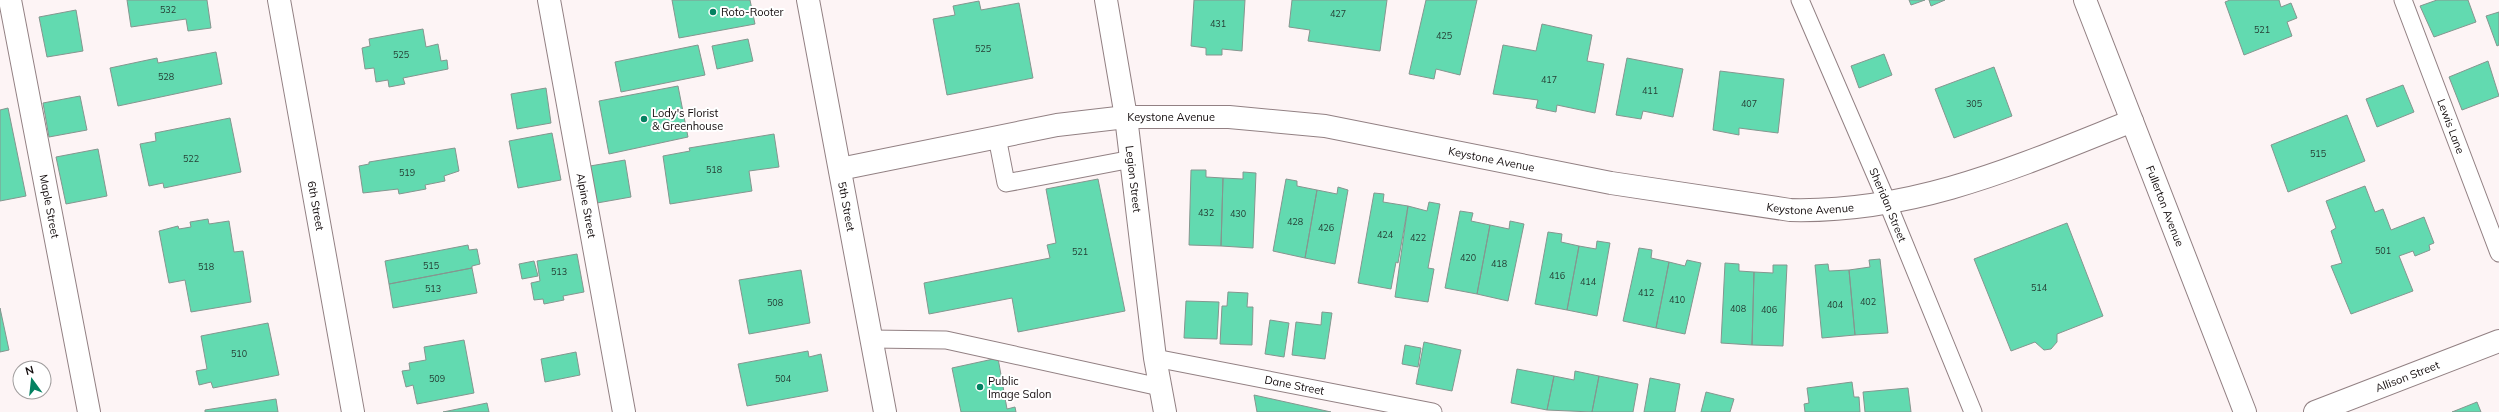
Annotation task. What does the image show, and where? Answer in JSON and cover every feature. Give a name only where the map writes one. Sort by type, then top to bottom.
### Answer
[{"type":"street","name":"Maple Street","points":[[10,0],[89,412]]},
{"type":"street","name":"6th Street","points":[[279,0],[353,412]]},
{"type":"street","name":"Alpine Street","points":[[549,0],[624,412]]},
{"type":"street","name":"5th Street","points":[[808,0],[885,412]]},
{"type":"street","name":"Legion Street","points":[[1106,0],[1126,117],[1155,358],[1164,412]]},
{"type":"street","name":"Fullerton Avenue","points":[[2085,0],[2245,412]]},
{"type":"street","name":"Keystone Avenue","points":[[840,169],[1057,125],[1126,117],[1230,117],[1325,126],[1611,183],[1790,210],[1888,204],[1921,197],[1983,179],[2132,121]]},
{"type":"street","name":"Allison Street","points":[[2315,412],[2499,341]]},
{"type":"lane","name":"Sheridan Street","points":[[1800,0],[1888,204],[1973,412]]},
{"type":"lane","name":"Lewis Lane","points":[[2403,0],[2499,253]]},
{"type":"lane","points":[[997,137],[1006,183],[1132,160]]},
{"type":"lane","points":[[871,339],[946,340],[1160,387]]},
{"type":"lane","name":"Dane Street","points":[[1155,358],[1433,412]]},
{"type":"building","points":[[127,0],[207,0],[211,28],[188,31],[186,19],[131,27]]},
{"type":"building","name":"Roto-Rooter","points":[[672,0],[750,0],[755,24],[679,38]]},
{"type":"building","points":[[1194,0],[1245,0],[1242,51],[1222,49],[1222,55],[1206,55],[1206,48],[1191,46]]},
{"type":"building","points":[[1292,0],[1387,0],[1380,51],[1308,41],[1310,30],[1289,27]]},
{"type":"building","points":[[1426,0],[1477,0],[1460,75],[1436,69],[1434,79],[1409,74]]},
{"type":"building","points":[[1909,0],[1925,0],[1911,5]]},
{"type":"building","points":[[1929,0],[1945,0],[1931,6]]},
{"type":"building","points":[[2230,0],[2279,0],[2281,7],[2291,3],[2297,18],[2287,22],[2292,36],[2244,55],[2225,2]]},
{"type":"building","points":[[2437,0],[2468,0],[2476,22],[2434,37],[2420,6]]},
{"type":"building","points":[[979,1],[981,10],[1019,3],[1033,78],[947,95],[933,19],[955,15],[953,6]]},
{"type":"building","points":[[76,10],[83,51],[47,57],[39,17]]},
{"type":"building","points":[[2499,12],[2499,45],[2497,46],[2486,16]]},
{"type":"building","points":[[1542,24],[1592,35],[1587,61],[1604,64],[1595,113],[1557,105],[1556,112],[1536,108],[1538,100],[1493,94],[1503,45],[1536,51]]},
{"type":"building","points":[[423,29],[426,47],[438,44],[441,61],[447,60],[448,69],[403,78],[405,84],[389,87],[388,80],[376,82],[374,68],[365,69],[362,48],[370,46],[369,39]]},
{"type":"building","points":[[748,39],[753,61],[717,69],[712,46]]},
{"type":"building","points":[[698,45],[705,75],[621,92],[615,62]]},
{"type":"building","points":[[216,52],[222,84],[118,106],[110,68],[157,58],[158,63]]},
{"type":"building","points":[[1884,54],[1892,75],[1859,88],[1851,66]]},
{"type":"building","points":[[1627,58],[1683,69],[1673,117],[1643,111],[1641,119],[1616,115]]},
{"type":"building","points":[[2488,61],[2499,96],[2462,110],[2449,77]]},
{"type":"building","points":[[1994,67],[2012,116],[1954,138],[1935,89]]},
{"type":"building","points":[[1720,71],[1784,79],[1778,133],[1739,128],[1739,135],[1713,130]]},
{"type":"building","points":[[2403,85],[2414,112],[2377,127],[2366,99]]},
{"type":"building","name":"Lody's Florist & Greenhouse","points":[[678,86],[688,137],[609,154],[599,101]]},
{"type":"building","points":[[546,88],[551,123],[517,129],[511,94]]},
{"type":"building","points":[[80,96],[87,130],[49,137],[43,103]]},
{"type":"building","points":[[8,108],[26,196],[0,201],[0,110]]},
{"type":"building","points":[[2347,115],[2365,161],[2288,192],[2271,145]]},
{"type":"building","points":[[230,118],[241,172],[164,188],[163,183],[149,186],[140,144],[156,141],[155,133]]},
{"type":"building","points":[[552,133],[561,180],[518,188],[509,141]]},
{"type":"building","points":[[774,134],[779,167],[749,171],[752,191],[670,204],[663,156],[690,151],[689,148]]},
{"type":"building","points":[[455,148],[459,171],[444,176],[445,181],[425,185],[426,189],[399,194],[398,189],[363,193],[359,166],[369,164],[369,162]]},
{"type":"building","points":[[98,149],[107,196],[66,204],[56,157]]},
{"type":"building","points":[[625,160],[631,197],[597,203],[590,166]]},
{"type":"building","points":[[1191,170],[1206,170],[1206,177],[1223,178],[1221,246],[1189,245]]},
{"type":"building","points":[[1243,172],[1256,173],[1253,248],[1221,246],[1223,178],[1243,179]]},
{"type":"building","points":[[1098,179],[1125,311],[1018,332],[1012,298],[929,314],[924,283],[1050,258],[1047,245],[1056,243],[1046,189]]},
{"type":"building","points":[[1286,179],[1297,181],[1297,186],[1317,190],[1305,258],[1273,251]]},
{"type":"building","points":[[2365,186],[2375,212],[2383,209],[2391,230],[2424,217],[2434,243],[2429,245],[2430,250],[2415,256],[2413,251],[2399,256],[2413,291],[2351,314],[2331,266],[2342,263],[2331,231],[2336,228],[2326,201]]},
{"type":"building","points":[[1338,187],[1348,190],[1335,264],[1305,258],[1317,190],[1337,194]]},
{"type":"building","points":[[1374,193],[1384,194],[1383,202],[1408,206],[1398,263],[1396,262],[1391,289],[1358,283]]},
{"type":"building","points":[[1429,202],[1440,204],[1428,268],[1434,269],[1428,302],[1395,297],[1408,206],[1427,211]]},
{"type":"building","points":[[1460,211],[1473,213],[1471,221],[1490,225],[1477,294],[1445,288]]},
{"type":"building","points":[[208,219],[209,224],[229,221],[234,252],[243,251],[251,302],[191,312],[185,280],[169,283],[159,231],[178,226],[179,229],[191,227],[190,222]]},
{"type":"building","points":[[1510,221],[1524,224],[1508,301],[1477,294],[1490,225],[1509,229]]},
{"type":"building","points":[[2067,223],[2103,316],[2057,334],[2057,342],[2051,349],[2044,350],[2035,342],[2011,351],[1974,259]]},
{"type":"building","points":[[1548,232],[1562,234],[1561,242],[1579,246],[1567,310],[1535,304]]},
{"type":"building","points":[[1597,241],[1610,243],[1597,316],[1567,310],[1579,246],[1596,249]]},
{"type":"building","points":[[468,245],[469,250],[477,249],[480,264],[472,266],[472,268],[389,284],[385,261]]},
{"type":"building","points":[[1639,248],[1652,250],[1651,258],[1669,262],[1656,328],[1623,321]]},
{"type":"building","points":[[577,254],[584,292],[563,296],[564,300],[544,304],[543,299],[534,300],[531,283],[540,281],[537,261]]},
{"type":"building","points":[[1880,259],[1888,333],[1855,335],[1849,270],[1870,267],[1869,260]]},
{"type":"building","points":[[1687,260],[1701,263],[1685,334],[1656,328],[1669,262],[1685,266]]},
{"type":"building","points":[[534,261],[538,276],[522,279],[519,264]]},
{"type":"building","points":[[1725,263],[1739,264],[1739,271],[1754,272],[1752,345],[1721,343]]},
{"type":"building","points":[[1828,264],[1829,271],[1849,270],[1855,335],[1822,338],[1815,265]]},
{"type":"building","points":[[1773,265],[1787,265],[1783,346],[1752,345],[1754,272],[1773,273]]},
{"type":"building","points":[[472,268],[477,293],[393,308],[389,284]]},
{"type":"building","points":[[801,270],[810,323],[749,334],[739,280]]},
{"type":"building","points":[[1228,292],[1248,293],[1247,307],[1253,307],[1252,345],[1220,344],[1222,306],[1227,306]]},
{"type":"building","points":[[1186,301],[1219,302],[1217,339],[1184,338]]},
{"type":"building","points":[[0,308],[9,350],[0,352]]},
{"type":"building","points":[[1322,312],[1332,313],[1325,359],[1292,355],[1296,322],[1321,325]]},
{"type":"building","points":[[1270,320],[1289,323],[1284,357],[1265,354]]},
{"type":"building","points":[[268,323],[279,375],[213,388],[211,382],[199,385],[196,371],[207,369],[201,336]]},
{"type":"building","points":[[464,340],[474,393],[417,404],[413,385],[406,387],[402,371],[410,370],[409,363],[426,360],[424,347]]},
{"type":"building","points":[[1424,342],[1461,350],[1452,391],[1416,384]]},
{"type":"building","points":[[1405,345],[1421,348],[1418,367],[1402,364]]},
{"type":"building","points":[[808,351],[809,357],[821,354],[828,391],[747,406],[738,364]]},
{"type":"building","points":[[576,352],[580,375],[545,382],[541,359]]},
{"type":"building","name":"Public Image Salon","points":[[998,358],[1007,409],[1015,407],[1016,412],[961,412],[952,368]]},
{"type":"building","points":[[1517,369],[1554,376],[1547,410],[1511,403]]},
{"type":"building","points":[[1575,371],[1599,376],[1592,412],[1547,410],[1554,376],[1574,380]]},
{"type":"building","points":[[1599,376],[1638,384],[1633,412],[1592,412]]},
{"type":"building","points":[[1650,378],[1680,384],[1675,412],[1644,412]]},
{"type":"building","points":[[1852,382],[1854,397],[1859,397],[1860,412],[1805,412],[1804,404],[1809,403],[1807,388]]},
{"type":"building","points":[[1908,388],[1911,412],[1865,412],[1863,392]]},
{"type":"building","points":[[1706,392],[1734,399],[1730,412],[1701,412]]},
{"type":"building","points":[[1254,395],[1331,412],[1257,412]]},
{"type":"building","points":[[276,399],[278,412],[205,412],[205,410]]},
{"type":"building","points":[[2477,402],[2481,412],[2452,412]]},
{"type":"building","points":[[487,403],[489,412],[443,412]]},
{"type":"place","name":"Roto-Rooter","points":[[713,12]]},
{"type":"place","name":"Lody's Florist & Greenhouse","points":[[644,119]]},
{"type":"place","name":"Public Image Salon","points":[[980,387]]}]
